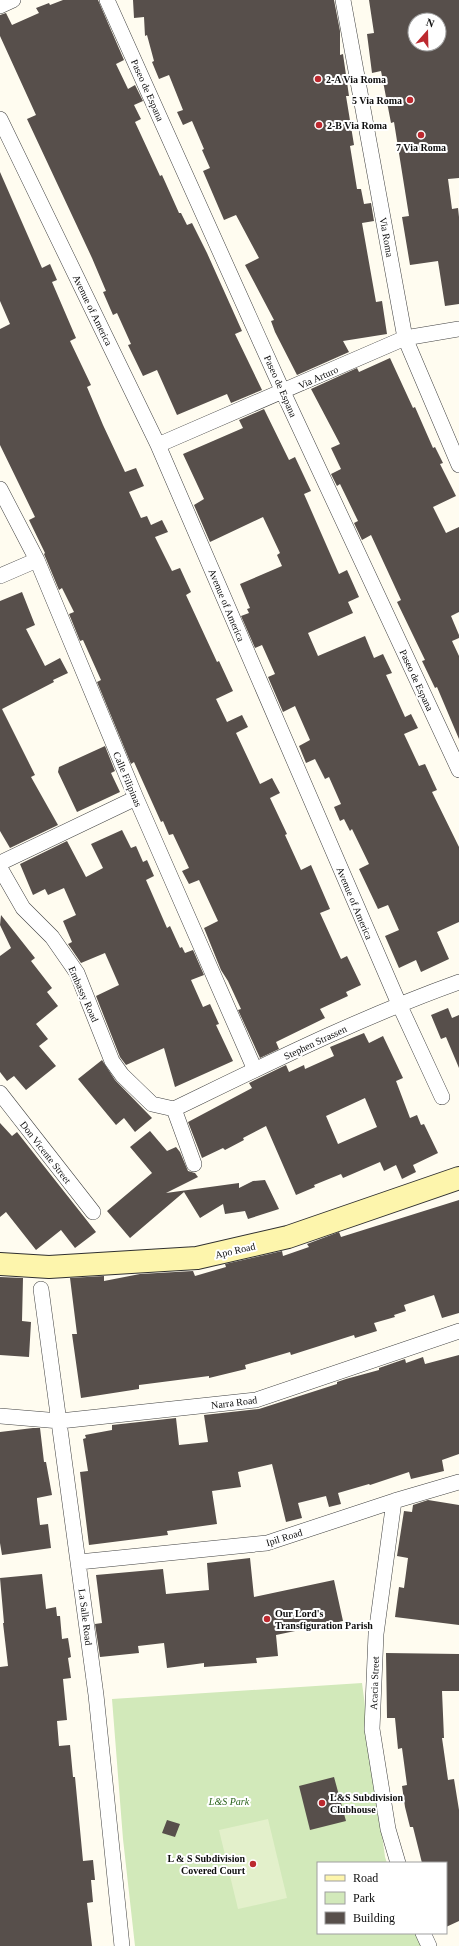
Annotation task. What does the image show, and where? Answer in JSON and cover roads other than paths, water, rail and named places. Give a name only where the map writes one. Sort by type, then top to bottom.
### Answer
[{"type":"street","points":[[0,6],[13,0]]},
{"type":"street","name":"Paseo de Espana","points":[[107,0],[283,392],[459,770]]},
{"type":"street","name":"Via Roma","points":[[344,0],[405,338],[459,465]]},
{"type":"street","name":"Avenue of America","points":[[0,119],[158,445],[399,1004],[442,1097]]},
{"type":"street","name":"Via Arturo","points":[[158,445],[405,338],[459,329]]},
{"type":"street","name":"Calle Filipinas","points":[[0,488],[37,560],[136,798],[255,1070]]},
{"type":"street","points":[[0,576],[37,560]]},
{"type":"street","points":[[0,863],[136,798]]},
{"type":"street","name":"Embassy Road","points":[[0,868],[23,908],[52,938],[76,973],[112,1061],[122,1075],[152,1104],[174,1109]]},
{"type":"street","name":"Stephen Strassen","points":[[174,1109],[399,1004],[459,982]]},
{"type":"street","name":"Don Vicente Street","points":[[0,1092],[93,1212]]},
{"type":"street","points":[[174,1109],[194,1164]]},
{"type":"street","name":"Apo Road","points":[[0,1264],[49,1267],[197,1258],[288,1237],[459,1178]]},
{"type":"street","name":"La Salle Road","points":[[41,1289],[96,1695],[122,1946]]},
{"type":"street","name":"Narra Road","points":[[0,1416],[60,1421],[256,1400],[459,1331]]},
{"type":"street","name":"Ipil Road","points":[[79,1562],[267,1543],[394,1501],[459,1482]]},
{"type":"street","name":"Acacia Street","points":[[394,1501],[376,1634],[372,1729],[388,1829],[398,1862]]},
{"type":"street","points":[[424,1934],[428,1946]]},
{"type":"place","name":"2-A Via Roma","points":[[318,79]]},
{"type":"place","name":"5 Via Roma","points":[[410,100]]},
{"type":"place","name":"2-B Via Roma","points":[[319,125]]},
{"type":"place","name":"7 Via Roma","points":[[421,135]]},
{"type":"place","name":"Our Lord's Transfiguration Parish","points":[[267,1619]]},
{"type":"place","name":"L&S Subdivision Clubhouse","points":[[322,1803]]},
{"type":"place","name":"L & S Subdivision Covered Court","points":[[253,1864]]},
{"type":"park label","name":"L&S Park","points":[[229,1801]]}]
